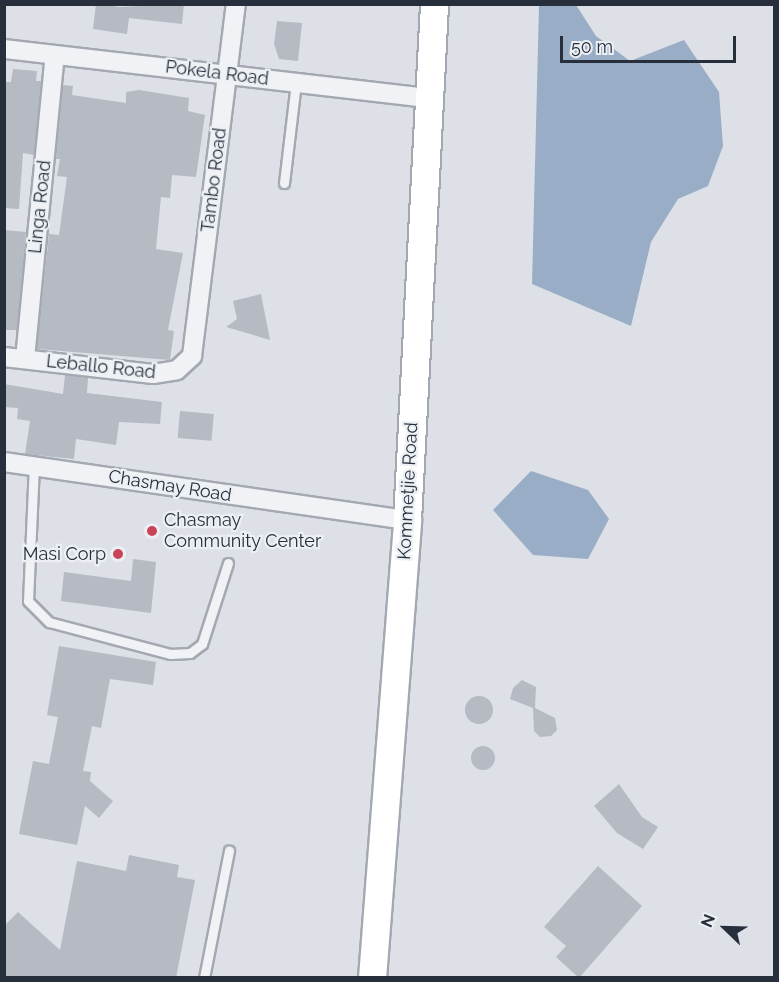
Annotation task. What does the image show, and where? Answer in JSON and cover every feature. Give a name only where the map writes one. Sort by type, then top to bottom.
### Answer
[{"type":"main road","name":"Kommetjie Road","points":[[372,978],[407,520],[434,4]]},
{"type":"street","name":"Tambo Road","points":[[192,356],[236,4]]},
{"type":"street","name":"Pokela Road","points":[[4,50],[429,98]]},
{"type":"street","name":"Linga Road","points":[[25,359],[55,55]]},
{"type":"street","name":"Leballo Road","points":[[4,357],[153,375],[177,370],[192,356]]},
{"type":"street","name":"Chasmay Road","points":[[4,462],[34,464],[407,520]]},
{"type":"lane","points":[[284,183],[296,82]]},
{"type":"lane","points":[[34,464],[28,601],[49,621],[170,654],[190,653],[202,644],[228,563]]},
{"type":"lane","points":[[204,978],[229,850]]},
{"type":"water","points":[[539,5],[576,5],[596,36],[630,61],[684,40],[719,92],[723,146],[708,186],[678,199],[651,242],[631,326],[532,284]]},
{"type":"water","points":[[531,471],[588,490],[609,519],[588,559],[533,555],[493,510]]},
{"type":"building","points":[[96,4],[120,7],[184,4],[182,24],[129,18],[127,34],[93,29]]},
{"type":"building","points":[[277,21],[302,23],[298,61],[279,59],[274,44]]},
{"type":"building","points":[[13,69],[37,71],[36,81],[41,81],[34,155],[23,153],[19,209],[4,208],[4,82],[11,82]]},
{"type":"building","points":[[63,85],[73,86],[72,95],[126,103],[126,92],[139,90],[189,98],[188,111],[205,115],[196,177],[172,175],[170,198],[161,197],[156,249],[183,253],[168,330],[174,331],[170,360],[37,349],[49,234],[59,235],[67,177],[57,176],[60,159],[56,159]]},
{"type":"building","points":[[4,230],[26,232],[17,330],[4,330]]},
{"type":"building","points":[[261,294],[270,340],[226,327],[237,319],[233,301]]},
{"type":"building","points":[[65,375],[88,378],[87,393],[162,402],[160,424],[119,422],[116,445],[76,439],[74,459],[25,454],[30,421],[17,419],[18,408],[4,407],[4,384],[63,394]]},
{"type":"building","points":[[180,411],[214,414],[212,441],[178,438]]},
{"type":"building","points":[[133,559],[156,562],[151,613],[61,601],[64,572],[131,581]]},
{"type":"building","points":[[59,646],[156,662],[153,685],[110,679],[101,728],[92,726],[83,771],[91,772],[90,781],[113,801],[99,818],[85,806],[77,845],[19,834],[33,761],[49,764],[58,717],[47,715]]},
{"type":"building","points":[[522,680],[536,687],[535,708],[555,718],[557,730],[551,736],[540,737],[534,731],[533,708],[510,699],[513,688]]},
{"type":"building","points":[[479,696],[489,700],[493,710],[489,720],[479,724],[469,720],[465,710],[469,700]]},
{"type":"building","points":[[483,746],[492,749],[495,758],[492,767],[483,770],[474,767],[471,758],[474,749]]},
{"type":"building","points":[[619,784],[642,817],[658,827],[643,849],[617,833],[594,806]]},
{"type":"building","points":[[129,855],[179,865],[177,877],[195,880],[176,978],[4,978],[4,926],[18,912],[60,950],[77,861],[126,871]]},
{"type":"building","points":[[598,866],[642,906],[579,978],[556,957],[566,946],[544,927]]},
{"type":"place","name":"Chasmay Community Center","points":[[152,531]]},
{"type":"place","name":"Masi Corp","points":[[118,554]]}]
